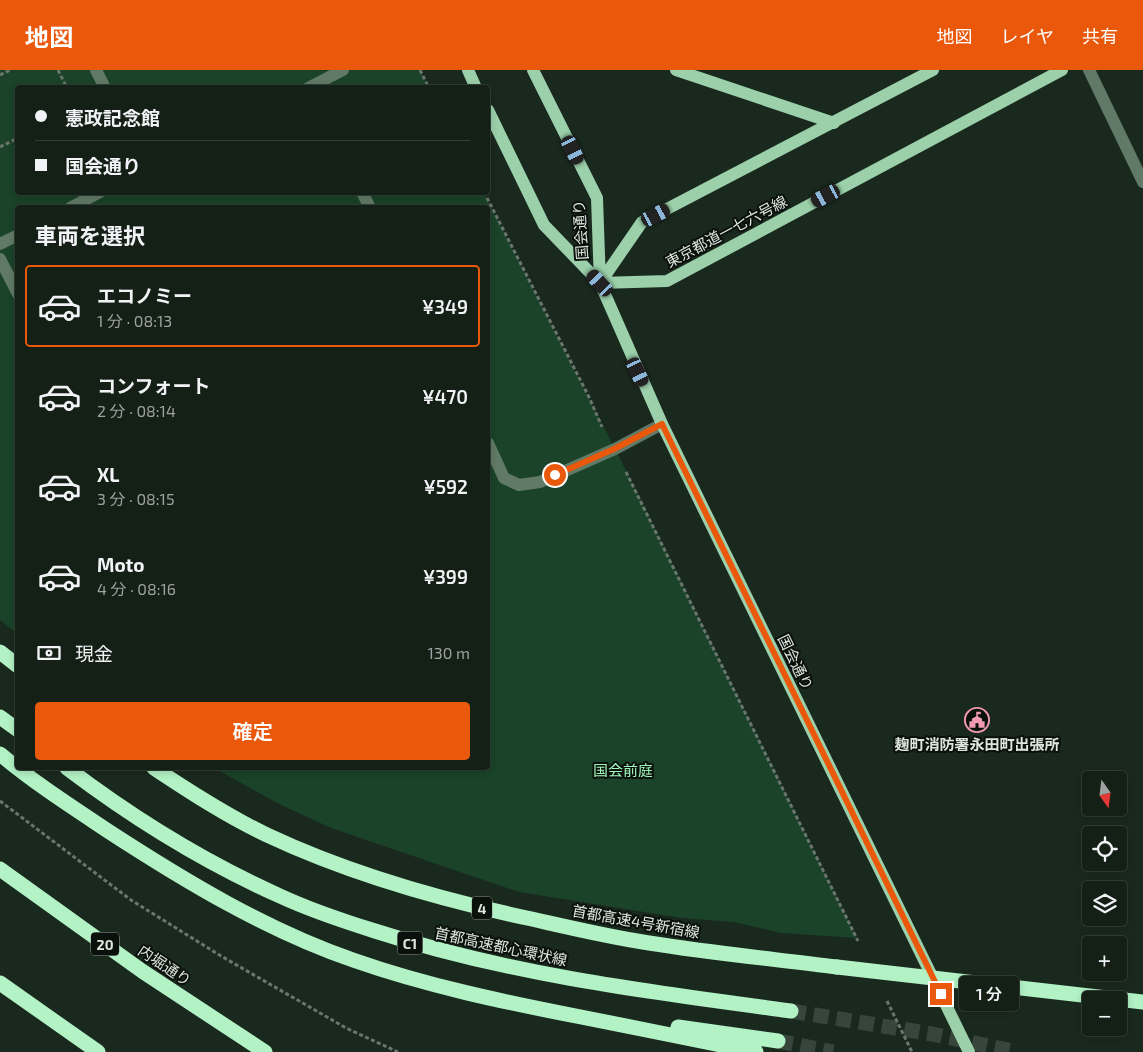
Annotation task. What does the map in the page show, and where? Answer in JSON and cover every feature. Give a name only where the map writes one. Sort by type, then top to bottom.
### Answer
[{"type":"highway","points":[[0,652],[15,664]]},
{"type":"highway","points":[[0,717],[15,728]]},
{"type":"highway","name":"C1","points":[[0,754],[15,765]]},
{"type":"highway","name":"C1","points":[[22,770],[83,814],[163,867],[286,933],[352,960],[427,984],[558,1013],[756,1052]]},
{"type":"highway","name":"首都高速都心環状線","points":[[70,770],[149,824],[214,864],[281,897],[349,923],[426,948],[512,968],[622,989],[791,1011]]},
{"type":"highway","name":"首都高速4号新宿線","points":[[157,770],[205,802],[267,835],[335,864],[397,885],[484,909],[649,943],[837,967],[1143,1002]]},
{"type":"highway","name":"内堀通り","points":[[0,868],[142,971],[265,1052]]},
{"type":"highway","points":[[0,983],[98,1052]]},
{"type":"highway","name":"C1","points":[[558,1013],[712,1031],[778,1041]]},
{"type":"main road","points":[[468,70],[475,85]]},
{"type":"main road","name":"国会通り","points":[[532,70],[597,198],[600,283]]},
{"type":"main road","points":[[676,70],[834,123]]},
{"type":"main road","points":[[600,283],[642,222],[933,70]]},
{"type":"main road","name":"東京都道一七六号線","points":[[600,283],[666,282],[1062,70]]},
{"type":"main road","name":"国会通り","points":[[490,114],[544,225],[600,283],[662,424],[968,1051]]},
{"type":"street","points":[[96,70],[104,85]]},
{"type":"street","points":[[313,85],[343,70]]},
{"type":"street","points":[[1089,70],[1143,182]]},
{"type":"street","points":[[76,205],[94,195]]},
{"type":"street","points":[[0,244],[15,236]]},
{"type":"street","points":[[0,259],[15,288]]},
{"type":"street","points":[[490,447],[504,478],[519,485],[540,482],[614,449],[662,424]]},
{"type":"path","points":[[0,75],[10,70]]},
{"type":"path","points":[[58,70],[66,85]]},
{"type":"path","points":[[420,70],[428,85]]},
{"type":"path","points":[[0,147],[15,140]]},
{"type":"path","points":[[486,195],[861,947]]},
{"type":"path","points":[[0,801],[139,905],[221,956],[346,1028],[398,1052]]},
{"type":"path","points":[[887,1000],[912,1052]]},
{"type":"green space","name":"国会前庭","points":[[0,70],[420,70],[428,85],[15,85],[15,195],[485,195],[637,492],[857,938],[781,933],[734,922],[682,918],[519,892],[331,828],[279,804],[218,770],[490,770],[490,205],[15,205],[15,632],[0,620]]},
{"type":"tunnel","points":[[791,1011],[932,1034],[1017,1052]]},
{"type":"tunnel","points":[[778,1041],[833,1052]]},
{"type":"place","name":"麹町消防署永田町出張所","points":[[977,720]]},
{"type":"route","points":[[555,475],[614,449],[662,424],[941,994]]}]
